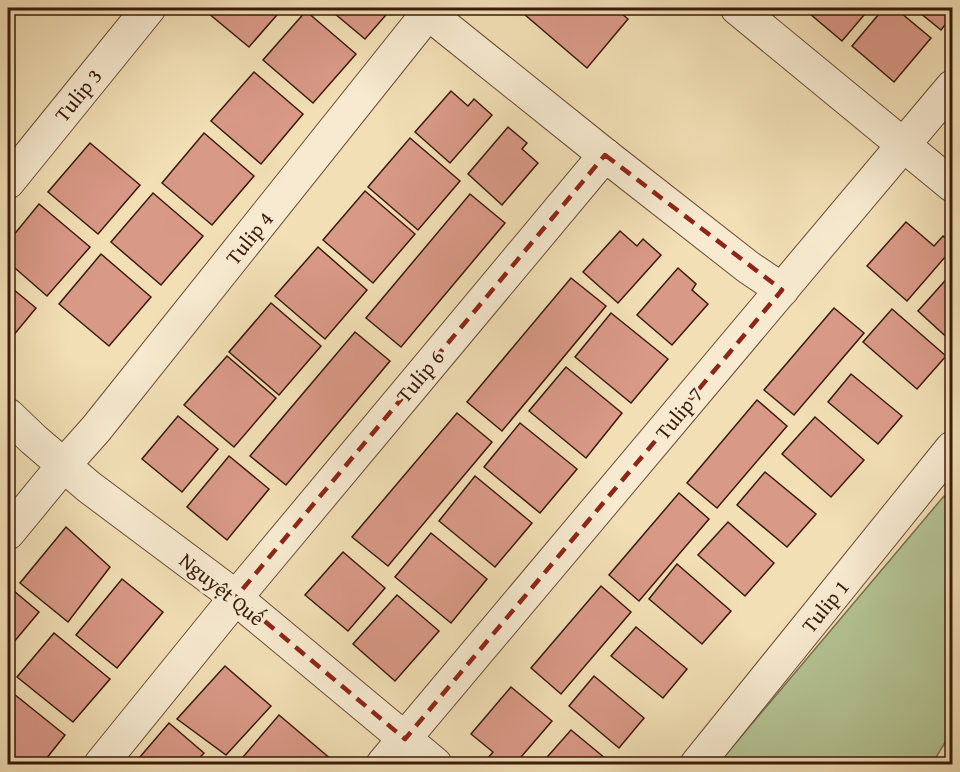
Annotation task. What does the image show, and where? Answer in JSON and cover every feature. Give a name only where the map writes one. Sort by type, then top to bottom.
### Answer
[{"type":"street","name":"Tulip 3","points":[[8,182],[149,8]]},
{"type":"street","points":[[738,8],[952,185]]},
{"type":"street","points":[[430,10],[604,155],[748,267],[782,290]]},
{"type":"street","name":"Tulip 4","points":[[8,533],[96,429],[430,10]]},
{"type":"street","name":"Tulip 7","points":[[383,765],[952,87]]},
{"type":"street","name":"Tulip 6","points":[[100,765],[236,597],[604,155]]},
{"type":"street","name":"Nguyệt Quế","points":[[8,415],[63,466],[236,597],[435,765]]},
{"type":"street","name":"Tulip 1","points":[[697,765],[952,448]]},
{"type":"path","points":[[944,765],[952,754]]},
{"type":"highlighted area","points":[[605,155],[782,290],[405,739],[236,597]]},
{"type":"green space","points":[[944,496],[952,504],[952,731],[932,764],[718,764]]},
{"type":"building","points":[[202,8],[283,8],[249,47]]},
{"type":"building","points":[[328,8],[392,8],[365,39]]},
{"type":"building","points":[[517,8],[615,8],[628,19],[587,68]]},
{"type":"building","points":[[803,8],[870,8],[842,41]]},
{"type":"building","points":[[884,8],[895,8],[931,38],[894,82],[852,46]]},
{"type":"building","points":[[914,8],[952,8],[952,16],[941,30]]},
{"type":"building","points":[[306,11],[356,54],[313,103],[263,60]]},
{"type":"building","points":[[254,72],[303,114],[261,164],[211,121]]},
{"type":"building","points":[[451,91],[468,106],[474,99],[492,115],[450,163],[415,132]]},
{"type":"building","points":[[508,127],[527,143],[522,149],[538,163],[502,205],[468,174]]},
{"type":"building","points":[[204,133],[254,176],[212,225],[162,183]]},
{"type":"building","points":[[410,138],[460,181],[418,230],[368,187]]},
{"type":"building","points":[[90,143],[140,185],[98,234],[48,192]]},
{"type":"building","points":[[365,191],[415,234],[373,283],[323,240]]},
{"type":"building","points":[[153,193],[203,236],[161,285],[111,242]]},
{"type":"building","points":[[470,194],[505,223],[401,347],[366,318]]},
{"type":"building","points":[[39,204],[90,247],[47,296],[8,262],[8,242]]},
{"type":"building","points":[[906,222],[934,246],[943,236],[952,244],[952,249],[907,301],[867,266]]},
{"type":"building","points":[[620,231],[637,246],[643,239],[661,255],[618,303],[583,272]]},
{"type":"building","points":[[318,247],[367,290],[325,339],[275,296]]},
{"type":"building","points":[[101,254],[151,297],[109,346],[59,304]]},
{"type":"building","points":[[678,268],[696,284],[692,290],[708,304],[672,345],[637,315]]},
{"type":"building","points":[[952,273],[952,342],[918,311]]},
{"type":"building","points":[[571,278],[606,306],[502,431],[467,402]]},
{"type":"building","points":[[8,285],[36,308],[8,342]]},
{"type":"building","points":[[271,303],[321,346],[279,395],[229,352]]},
{"type":"building","points":[[834,308],[864,333],[794,415],[764,390]]},
{"type":"building","points":[[892,309],[946,356],[917,389],[863,342]]},
{"type":"building","points":[[611,313],[668,359],[631,403],[575,357]]},
{"type":"building","points":[[355,332],[390,361],[286,485],[250,456]]},
{"type":"building","points":[[227,356],[276,398],[234,447],[184,405]]},
{"type":"building","points":[[566,367],[622,413],[586,458],[529,411]]},
{"type":"building","points":[[851,374],[902,416],[878,444],[828,402]]},
{"type":"building","points":[[757,400],[787,426],[717,508],[687,483]]},
{"type":"building","points":[[457,413],[492,442],[388,566],[352,537]]},
{"type":"building","points":[[178,416],[218,449],[182,492],[142,459]]},
{"type":"building","points":[[815,417],[864,460],[831,497],[782,454]]},
{"type":"building","points":[[520,423],[577,469],[540,513],[484,467]]},
{"type":"building","points":[[229,456],[269,489],[227,540],[187,507]]},
{"type":"building","points":[[765,472],[816,514],[787,547],[737,505]]},
{"type":"building","points":[[475,476],[532,523],[495,567],[439,521]]},
{"type":"building","points":[[679,493],[709,519],[639,601],[609,575]]},
{"type":"building","points":[[728,522],[774,563],[745,596],[698,555]]},
{"type":"building","points":[[66,527],[110,567],[68,622],[20,583]]},
{"type":"building","points":[[431,533],[487,579],[451,623],[395,577]]},
{"type":"building","points":[[343,552],[385,588],[348,631],[305,595]]},
{"type":"building","points":[[677,564],[731,611],[702,644],[649,599]]},
{"type":"building","points":[[122,579],[163,612],[117,668],[76,635]]},
{"type":"building","points":[[8,586],[39,612],[8,649]]},
{"type":"building","points":[[601,586],[631,612],[561,694],[531,668]]},
{"type":"building","points":[[397,595],[439,631],[395,681],[353,644]]},
{"type":"building","points":[[636,627],[687,669],[663,698],[611,656]]},
{"type":"building","points":[[54,633],[110,679],[73,722],[17,677]]},
{"type":"building","points":[[225,666],[271,706],[226,755],[177,719]]},
{"type":"building","points":[[594,676],[644,718],[619,748],[569,706]]},
{"type":"building","points":[[511,687],[552,721],[515,764],[495,764],[488,758],[493,752],[471,734]]},
{"type":"building","points":[[9,690],[65,735],[42,764],[11,764],[8,762]]},
{"type":"building","points":[[279,715],[332,760],[328,764],[237,764]]},
{"type":"building","points":[[169,723],[204,753],[194,764],[134,764]]},
{"type":"building","points":[[571,730],[611,763],[541,764]]}]
